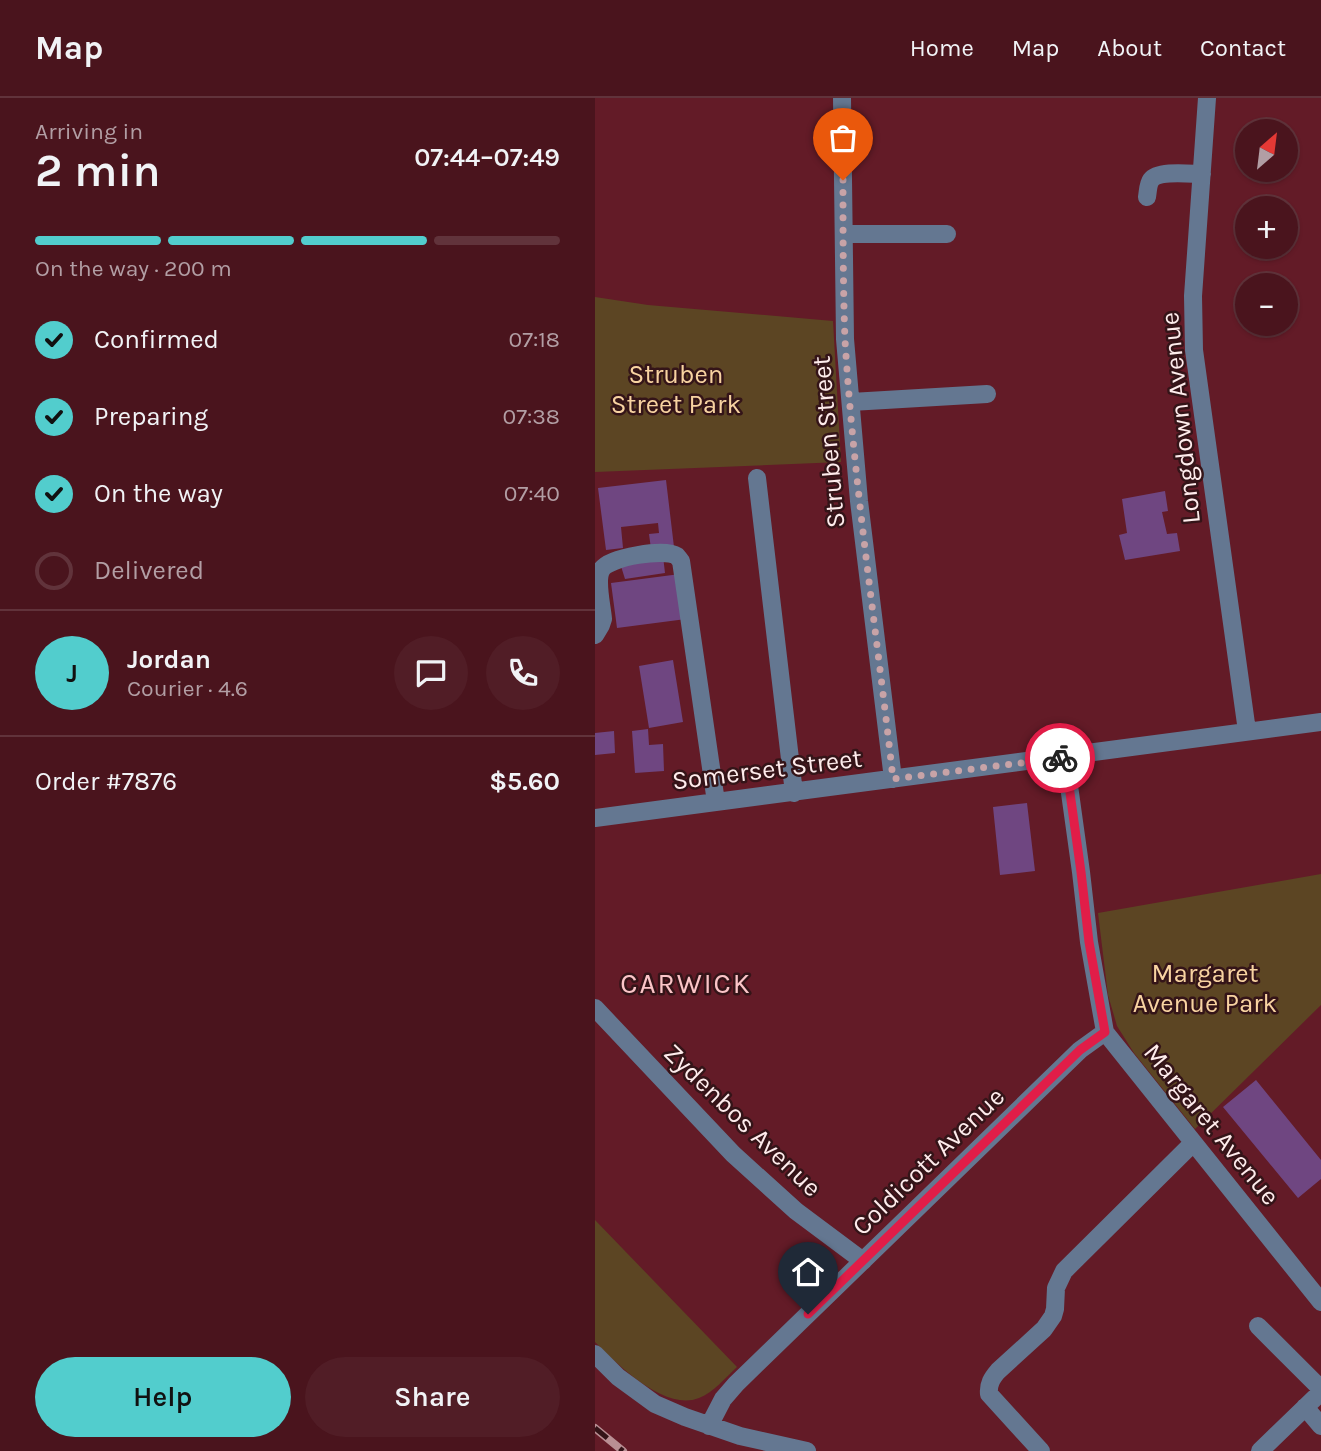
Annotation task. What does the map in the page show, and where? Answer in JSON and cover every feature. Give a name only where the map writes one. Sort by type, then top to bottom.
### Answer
[{"type":"street","name":"Struben Street","points":[[842,98],[845,339],[859,501],[893,779]]},
{"type":"street","name":"Longdown Avenue","points":[[1207,98],[1193,296],[1194,350],[1247,731]]},
{"type":"street","points":[[1147,197],[1149,181],[1160,174],[1202,174]]},
{"type":"street","points":[[844,234],[947,234]]},
{"type":"street","points":[[851,402],[987,394]]},
{"type":"street","points":[[757,478],[794,793]]},
{"type":"street","points":[[595,635],[603,619],[599,578],[602,569],[614,560],[622,558],[663,553],[677,556],[681,561],[716,802]]},
{"type":"street","name":"Somerset Street","points":[[595,818],[1321,722]]},
{"type":"street","name":"Margaret Avenue","points":[[1065,757],[1089,942],[1105,1032],[1321,1302]]},
{"type":"street","name":"Zydenbos Avenue","points":[[595,1009],[733,1154],[796,1210],[863,1261]]},
{"type":"street","name":"Coldicott Avenue","points":[[709,1426],[723,1399],[736,1384],[1080,1050],[1105,1032]]},
{"type":"street","points":[[1041,1451],[989,1394],[991,1379],[1044,1329],[1053,1316],[1056,1288],[1065,1271],[1193,1143]]},
{"type":"street","points":[[1258,1326],[1321,1391],[1260,1451]]},
{"type":"street","points":[[595,1354],[618,1377],[655,1404],[740,1436],[807,1451]]},
{"type":"street","points":[[1305,1407],[1321,1426]]},
{"type":"green space","name":"Struben Street Park","points":[[595,297],[648,305],[833,321],[841,462],[595,472]]},
{"type":"green space","name":"Margaret Avenue Park","points":[[1321,874],[1321,1005],[1195,1129],[1134,1053],[1117,1026],[1108,995],[1098,913]]},
{"type":"green space","points":[[595,1220],[737,1367],[710,1392],[686,1401],[657,1392],[629,1373],[595,1342]]},
{"type":"building","points":[[666,480],[674,547],[651,549],[649,534],[659,533],[658,523],[621,527],[623,548],[606,550],[598,488]]},
{"type":"building","points":[[1165,491],[1168,511],[1162,512],[1167,534],[1177,533],[1180,551],[1125,560],[1119,535],[1127,533],[1122,499]]},
{"type":"building","points":[[663,556],[665,573],[625,579],[620,563]]},
{"type":"building","points":[[680,574],[686,619],[617,628],[611,583]]},
{"type":"building","points":[[673,660],[683,722],[649,728],[639,666]]},
{"type":"building","points":[[648,729],[649,745],[663,744],[664,771],[635,773],[632,731]]},
{"type":"building","points":[[614,731],[615,753],[595,755],[595,733]]},
{"type":"building","points":[[1027,803],[1035,871],[1000,875],[993,807]]},
{"type":"building","points":[[1256,1080],[1321,1160],[1321,1179],[1298,1198],[1223,1107]]},
{"type":"railway","points":[[595,1428],[623,1451]]},
{"type":"way so far","points":[[843,180],[845,339],[859,501],[893,779],[1060,758]]},
{"type":"district","name":"CARWICK","points":[[686,983]]},
{"type":"route","points":[[808,1314],[1080,1050],[1105,1032],[1089,942],[1065,757],[1060,758]]}]
